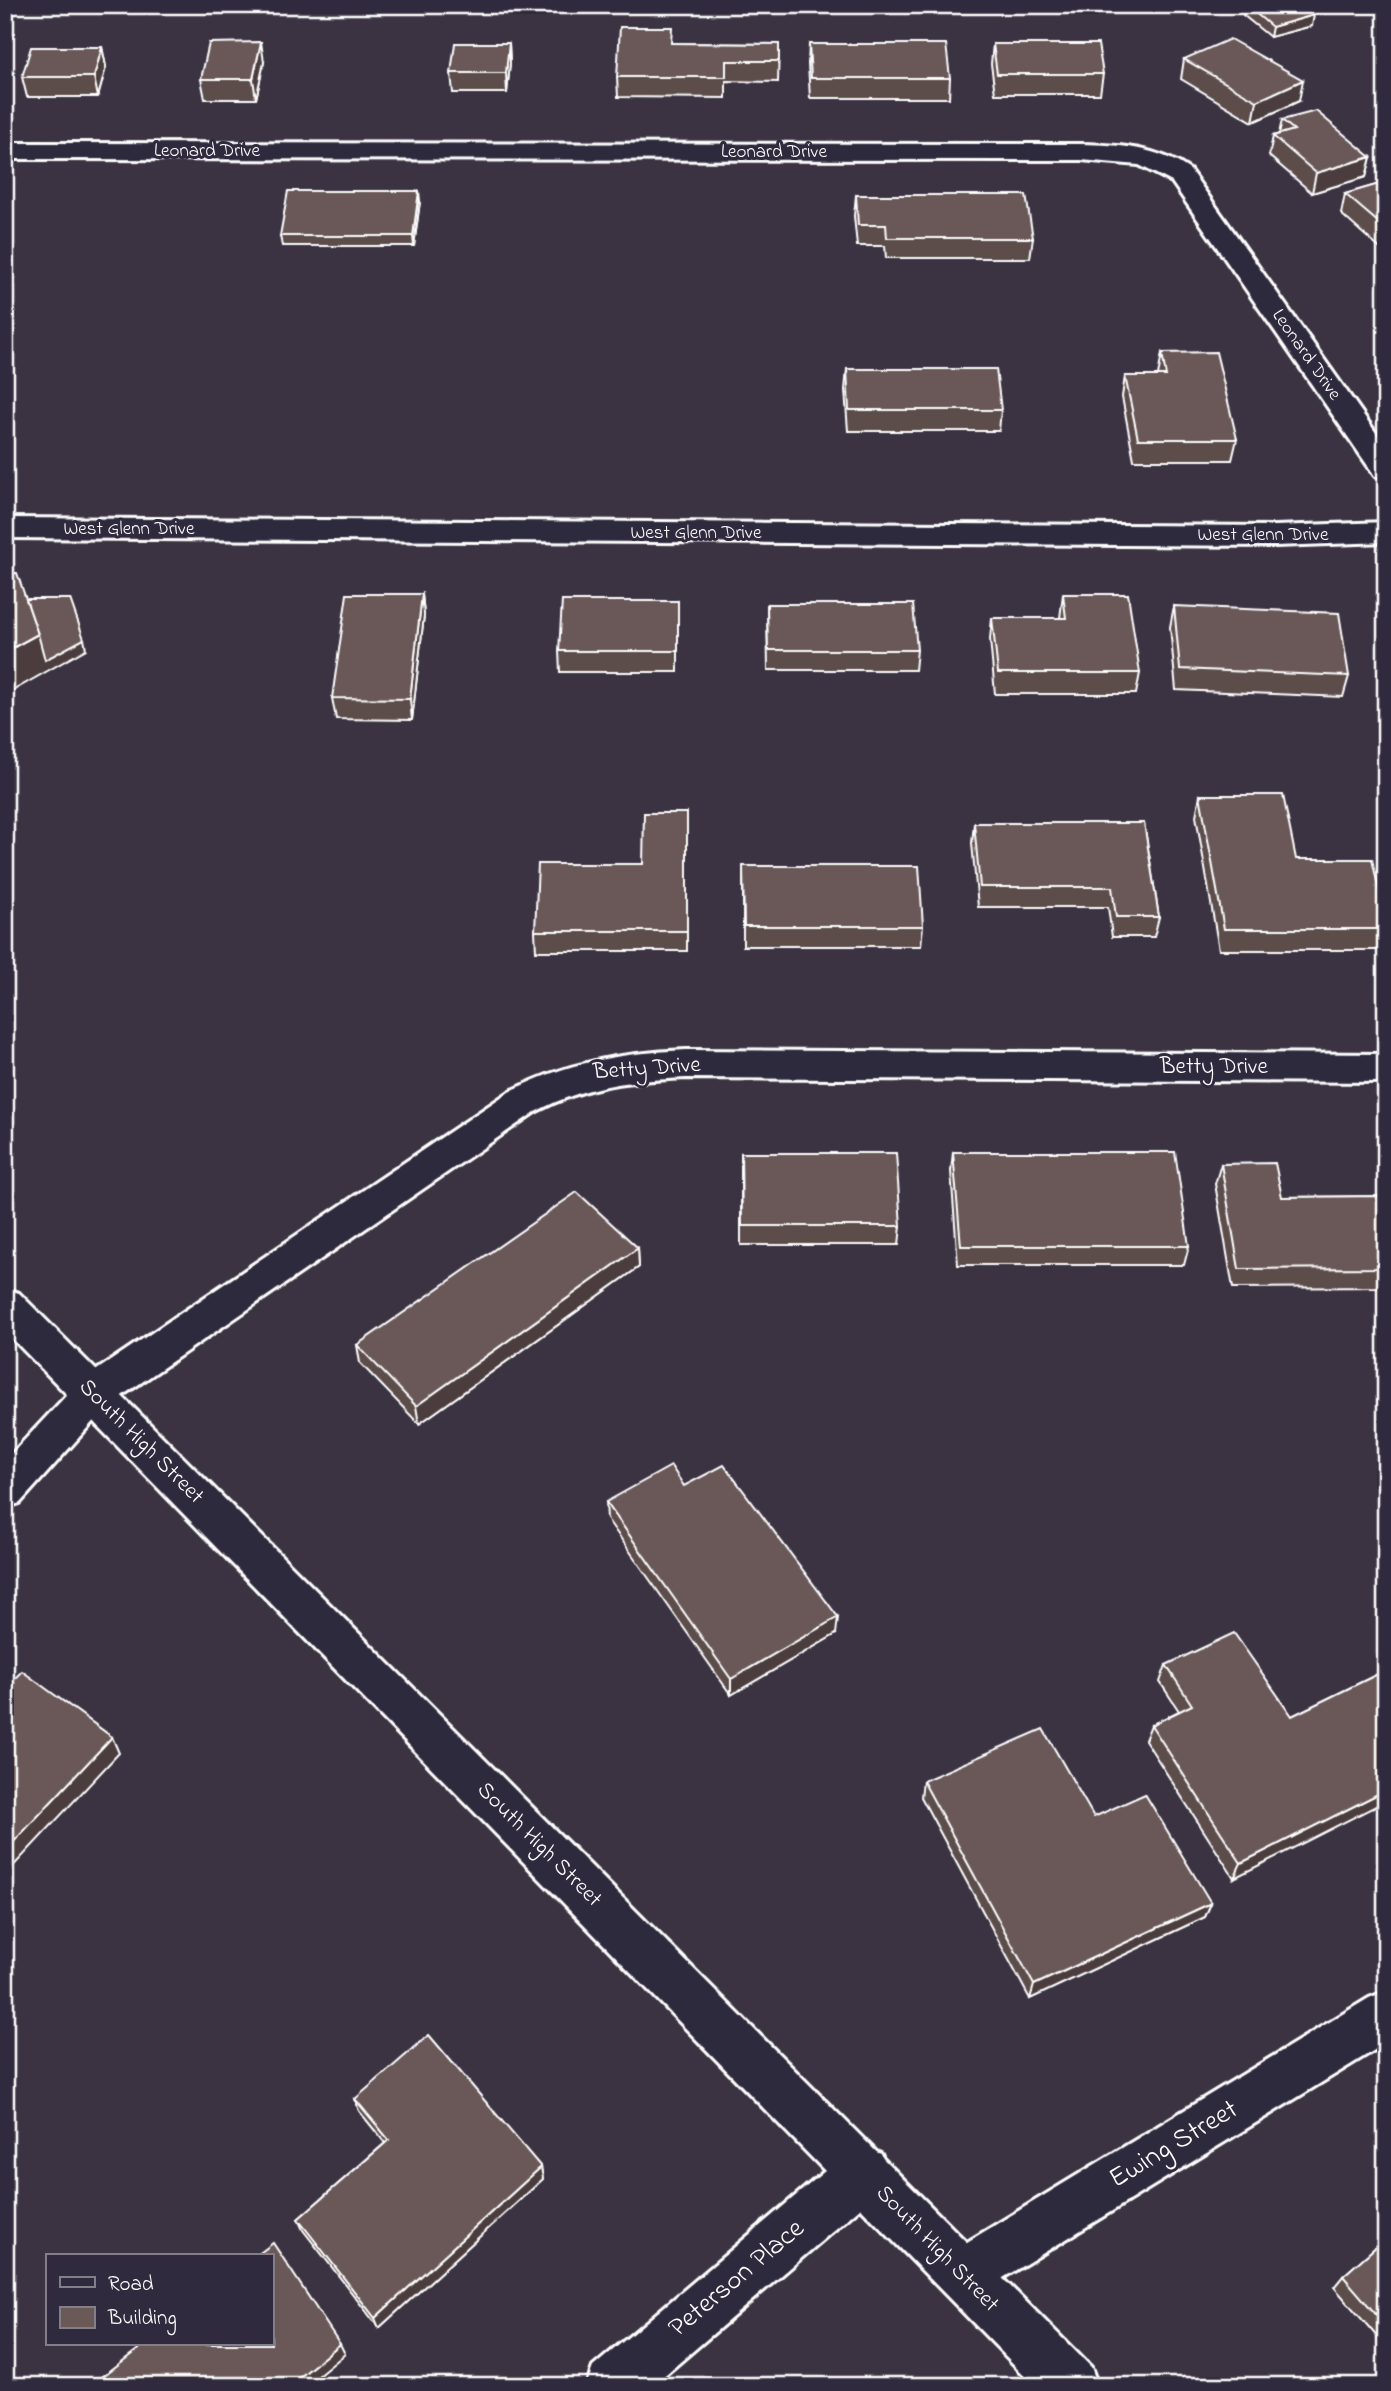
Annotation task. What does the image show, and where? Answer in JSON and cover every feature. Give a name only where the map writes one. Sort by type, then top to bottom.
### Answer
[{"type":"street","name":"Leonard Drive","points":[[5,151],[1081,152],[1140,156],[1164,164],[1181,176],[1386,468]]},
{"type":"street","name":"West Glenn Drive","points":[[5,528],[1261,536],[1346,535],[1386,531]]},
{"type":"street","name":"Betty Drive","points":[[5,1490],[93,1394],[522,1102],[563,1080],[631,1066],[685,1064],[1386,1068]]},
{"type":"street","name":"South High Street","points":[[5,1305],[1072,2386]]},
{"type":"street","name":"Ewing Street","points":[[962,2274],[1386,2015]]},
{"type":"street","name":"Peterson Place","points":[[612,2386],[863,2172]]},
{"type":"building","points":[[1246,5],[1301,5],[1314,15],[1272,27]]},
{"type":"building","points":[[620,27],[672,27],[671,43],[779,44],[779,61],[726,61],[726,77],[617,77]]},
{"type":"building","points":[[1230,39],[1303,80],[1257,101],[1184,59]]},
{"type":"building","points":[[261,42],[253,79],[201,79],[209,43]]},
{"type":"building","points":[[455,43],[509,43],[506,73],[451,73]]},
{"type":"building","points":[[809,44],[946,44],[950,78],[811,78]]},
{"type":"building","points":[[993,44],[1098,44],[1103,74],[997,74]]},
{"type":"building","points":[[31,47],[102,47],[94,77],[22,77]]},
{"type":"building","points":[[1316,111],[1371,157],[1316,173],[1273,136],[1294,130],[1282,120]]},
{"type":"building","points":[[1386,182],[1386,229],[1345,194]]},
{"type":"building","points":[[288,191],[419,191],[413,236],[280,236]]},
{"type":"building","points":[[856,195],[1026,195],[1033,238],[887,238],[886,225],[858,225]]},
{"type":"building","points":[[1216,352],[1237,439],[1138,439],[1125,376],[1166,376],[1162,353]]},
{"type":"building","points":[[847,369],[996,369],[1001,410],[849,410]]},
{"type":"building","points":[[5,573],[17,573],[38,634],[5,652]]},
{"type":"building","points":[[347,594],[422,594],[410,699],[332,698]]},
{"type":"building","points":[[1063,594],[1128,594],[1140,673],[998,673],[992,618],[1066,618]]},
{"type":"building","points":[[26,599],[70,599],[84,639],[45,660]]},
{"type":"building","points":[[562,601],[678,601],[678,651],[559,651]]},
{"type":"building","points":[[767,604],[913,604],[917,650],[768,650]]},
{"type":"building","points":[[1174,606],[1339,613],[1349,676],[1180,669]]},
{"type":"building","points":[[1200,795],[1283,795],[1296,859],[1372,859],[1386,929],[1224,929]]},
{"type":"building","points":[[644,813],[687,813],[687,931],[535,931],[538,864],[643,864]]},
{"type":"building","points":[[974,823],[1144,823],[1159,917],[1116,917],[1112,887],[980,887]]},
{"type":"building","points":[[743,866],[919,866],[923,926],[744,926]]},
{"type":"building","points":[[953,1152],[1175,1152],[1189,1246],[961,1246]]},
{"type":"building","points":[[741,1153],[896,1153],[901,1226],[742,1226]]},
{"type":"building","points":[[1275,1163],[1282,1197],[1386,1196],[1386,1268],[1239,1269],[1221,1164]]},
{"type":"building","points":[[577,1192],[638,1248],[416,1406],[357,1345]]},
{"type":"building","points":[[724,1465],[838,1617],[731,1679],[606,1502],[671,1466],[684,1486]]},
{"type":"building","points":[[1234,1633],[1292,1716],[1380,1673],[1386,1680],[1386,1790],[1241,1863],[1151,1725],[1192,1705],[1166,1665]]},
{"type":"building","points":[[22,1671],[112,1737],[5,1851],[5,1688]]},
{"type":"building","points":[[1043,1729],[1094,1817],[1145,1794],[1211,1903],[1034,1985],[923,1781]]},
{"type":"building","points":[[429,2035],[541,2167],[375,2318],[298,2219],[389,2140],[355,2099]]},
{"type":"building","points":[[1386,2238],[1386,2326],[1343,2276]]},
{"type":"building","points":[[273,2243],[340,2344],[289,2386],[102,2386],[98,2380],[142,2346],[273,2346],[273,2254],[259,2254]]}]
